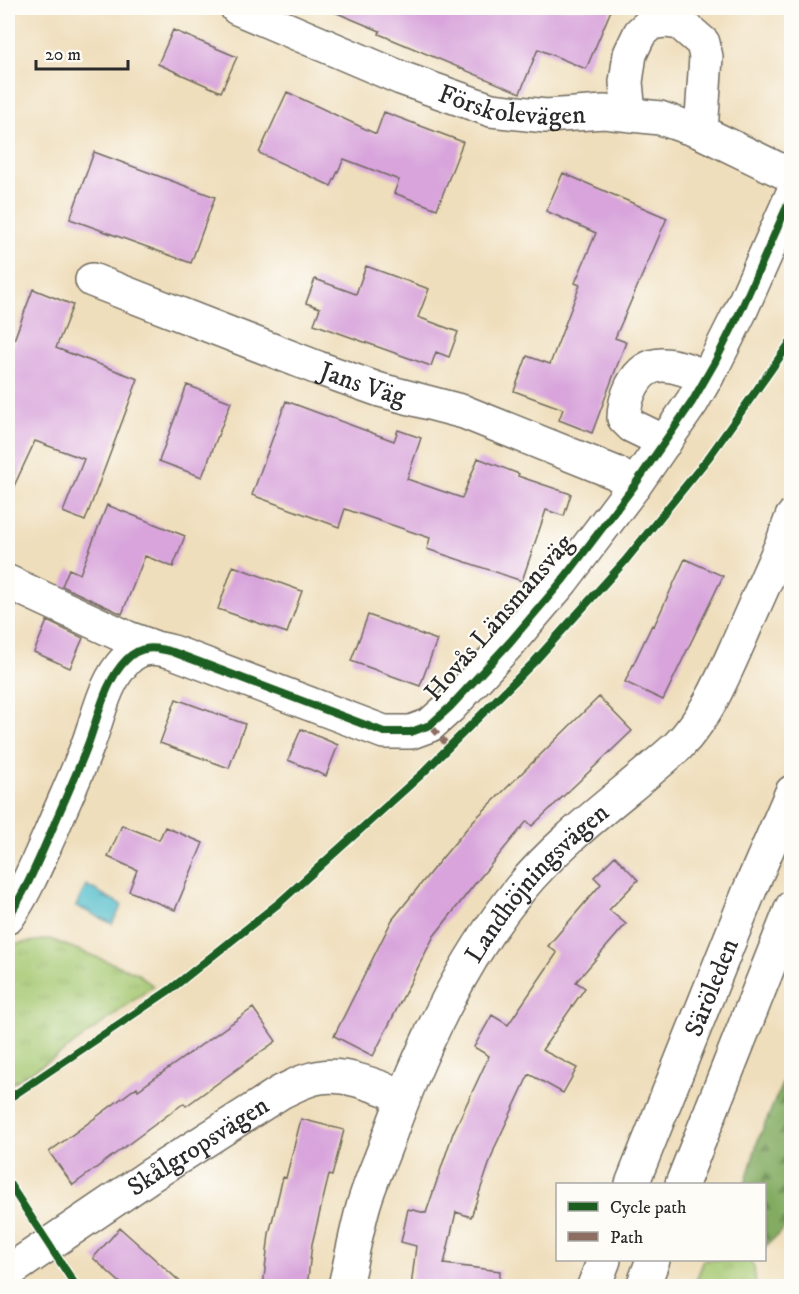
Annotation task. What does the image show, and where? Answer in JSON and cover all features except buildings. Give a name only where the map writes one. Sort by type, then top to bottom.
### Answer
[{"type":"street","name":"Förskolevägen","points":[[237,8],[401,78],[491,110],[546,116],[604,112],[660,118],[700,132],[792,176]]},
{"type":"street","points":[[629,114],[626,82],[630,54],[640,33],[651,23],[665,21],[680,23],[703,43],[706,57],[700,132]]},
{"type":"street","name":"Hovås Länsmansväg","points":[[8,582],[128,638],[172,652],[384,732],[411,732],[430,725],[510,642],[562,581],[665,442],[707,377],[741,310],[792,195]]},
{"type":"street","name":"Jans Väg","points":[[92,280],[318,369],[380,390],[464,412],[616,474],[634,486]]},
{"type":"street","points":[[665,442],[632,426],[624,418],[627,399],[636,379],[653,364],[680,368],[707,377]]},
{"type":"street","name":"Landhöjningsvägen","points":[[345,1287],[364,1205],[404,1096],[430,1035],[459,979],[489,930],[520,888],[559,849],[678,746],[705,714],[792,517]]},
{"type":"street","points":[[8,917],[29,882],[80,764],[105,694],[115,674],[126,659],[139,650],[153,647]]},
{"type":"street","name":"Säröleden","points":[[633,1183],[751,887],[792,792]]},
{"type":"street","name":"Säröleden","points":[[683,1183],[792,907]]},
{"type":"street","name":"Skålgropsvägen","points":[[8,1272],[160,1169],[302,1081],[322,1076],[340,1077],[404,1096]]},
{"type":"street","points":[[594,1287],[604,1261]]},
{"type":"street","points":[[643,1287],[653,1261]]},
{"type":"green space","points":[[50,939],[137,973],[153,986],[62,1053],[8,1086],[8,945]]},
{"type":"green space","points":[[791,1063],[791,1222],[766,1246],[766,1183],[745,1183],[758,1140]]},
{"type":"green space","points":[[704,1261],[750,1261],[754,1266],[756,1286],[694,1286]]},
{"type":"water","points":[[86,885],[122,905],[112,924],[76,906]]},
{"type":"marked path","points":[[430,725],[449,747]]},
{"type":"cycle path","points":[[8,917],[26,886],[51,832],[83,758],[112,679],[126,660],[137,652],[148,648],[173,652],[384,732],[411,732],[430,725],[450,707],[562,581],[634,486],[692,402],[741,310],[792,195]]},
{"type":"cycle path","points":[[8,1099],[171,989],[279,903],[422,774],[534,662],[625,561],[709,457],[792,340]]},
{"type":"cycle path","points":[[8,1182],[76,1286]]}]
